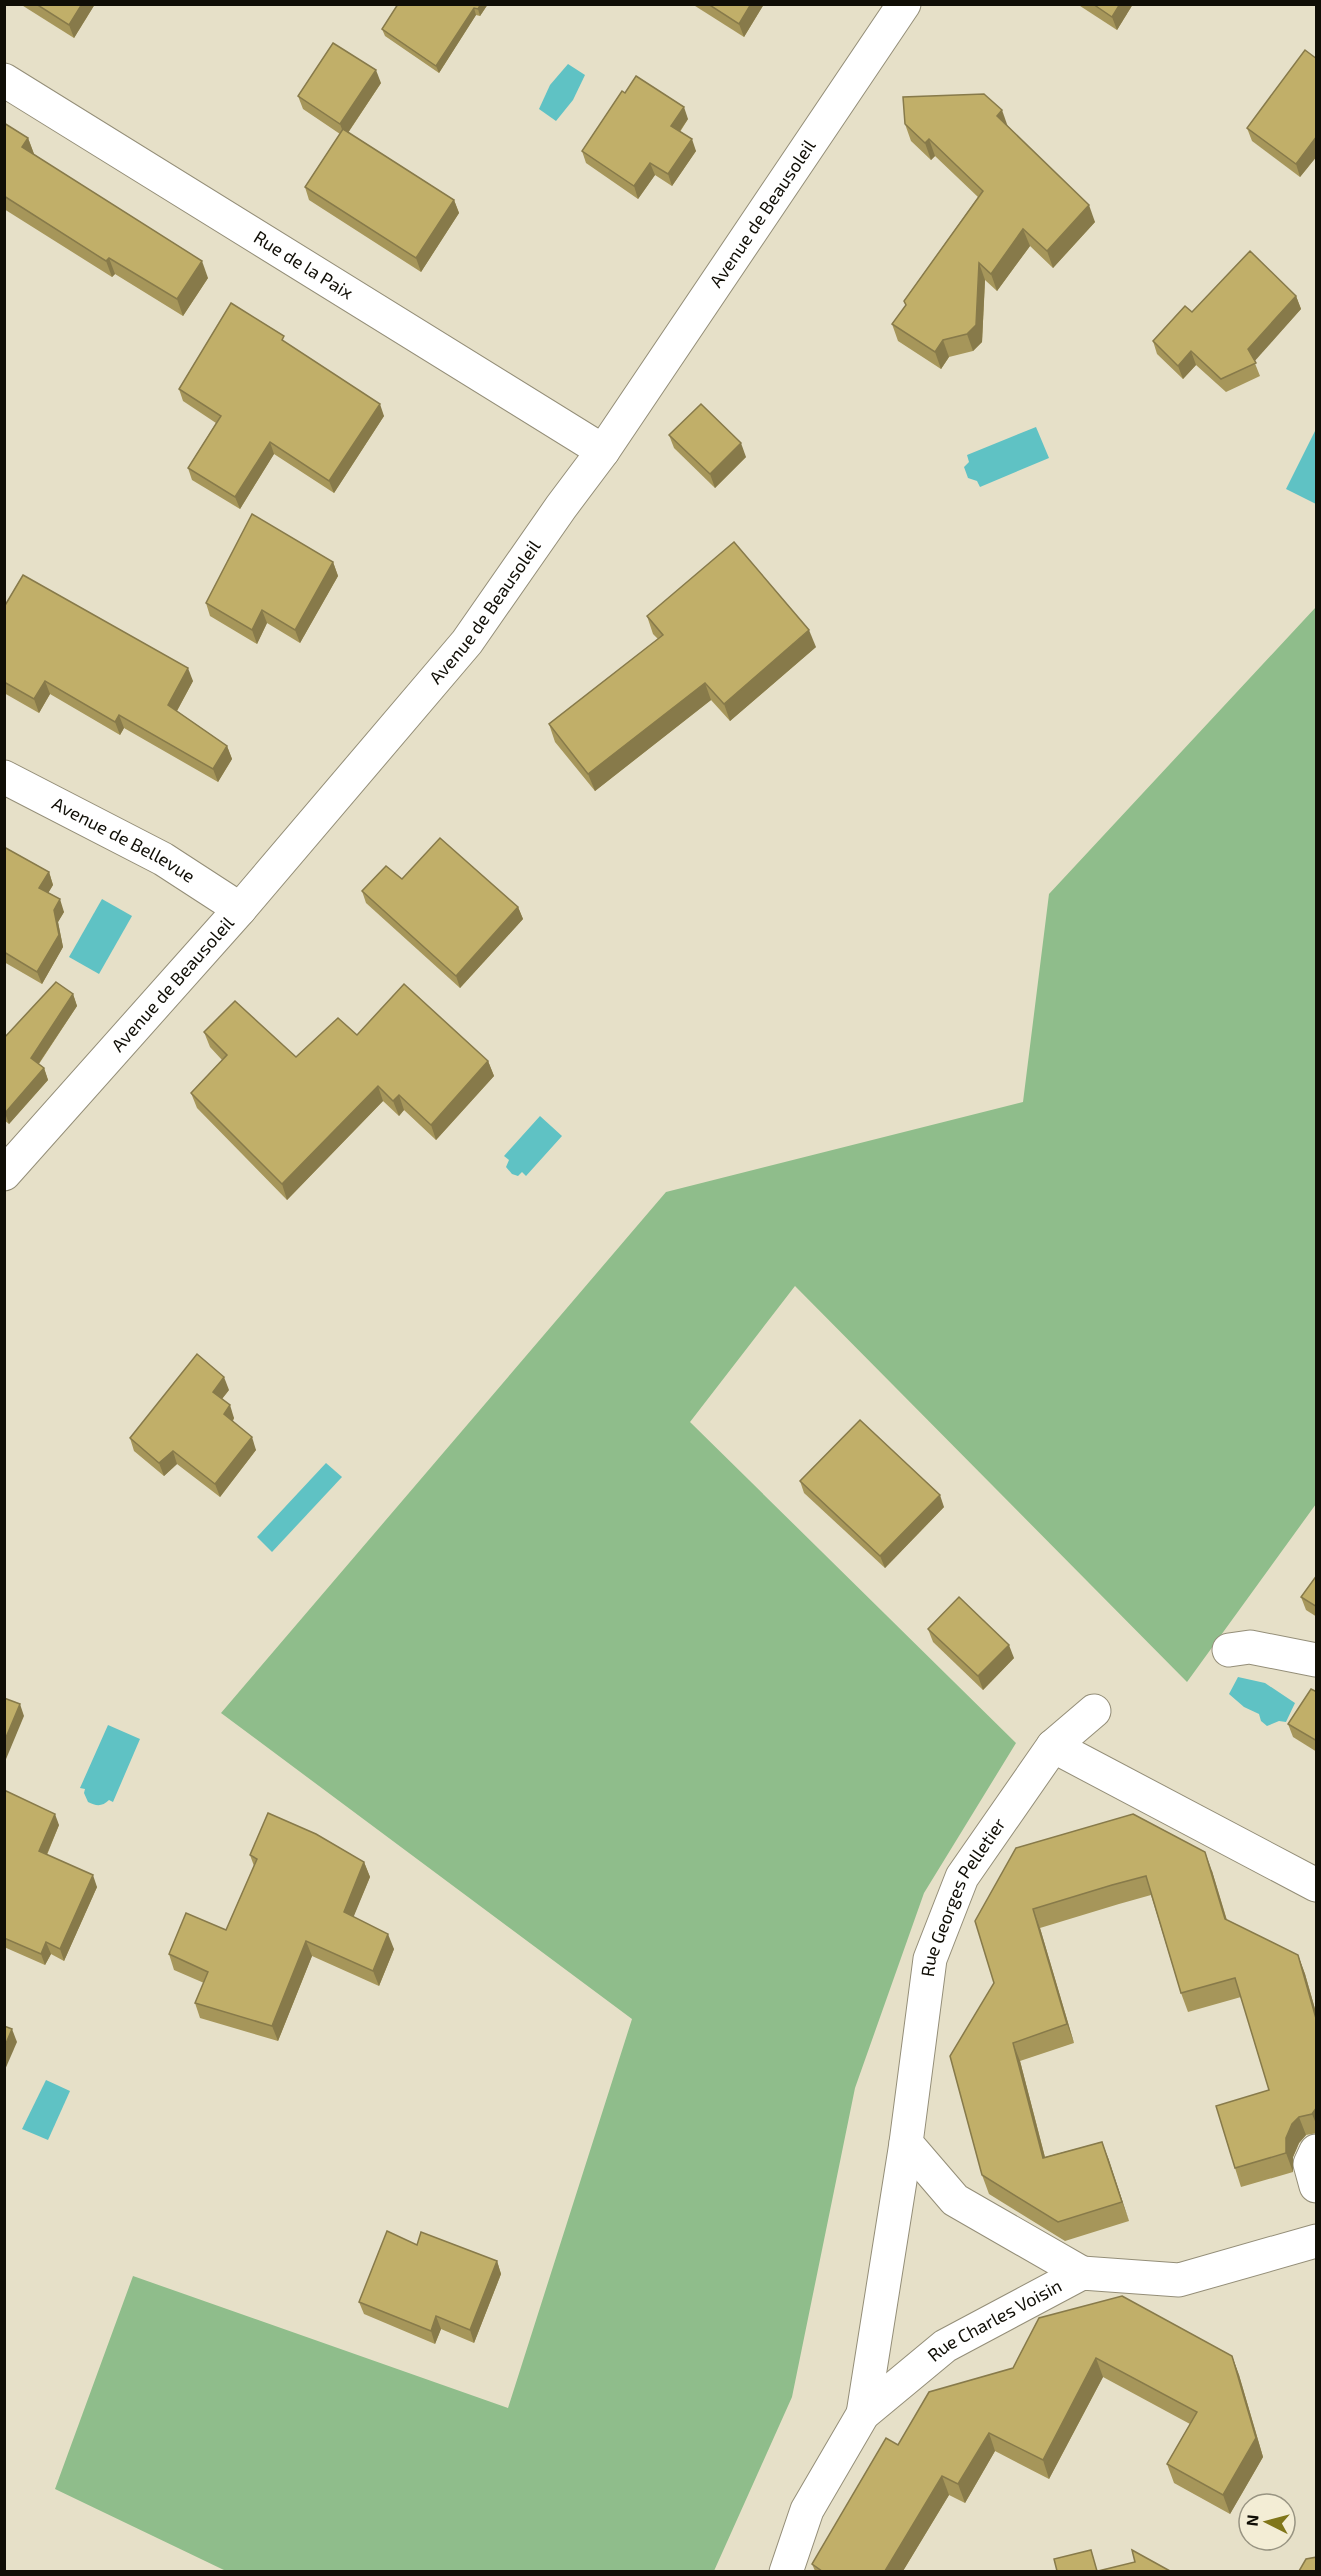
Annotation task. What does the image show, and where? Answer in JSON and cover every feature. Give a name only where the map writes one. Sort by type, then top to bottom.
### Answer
[{"type":"street","name":"Avenue de Beausoleil","points":[[4,1174],[240,909],[466,642],[603,451],[904,4]]},
{"type":"street","name":"Rue de la Paix","points":[[4,80],[603,451]]},
{"type":"street","name":"Avenue de Bellevue","points":[[4,777],[162,859],[240,909]]},
{"type":"street","points":[[1229,1650],[1250,1647],[1317,1660]]},
{"type":"street","name":"Rue Georges Pelletier","points":[[863,2414],[906,2143],[930,1959],[962,1877],[1053,1746],[1094,1711]]},
{"type":"street","points":[[1053,1746],[1317,1885]]},
{"type":"street","points":[[906,2143],[955,2200],[1082,2273]]},
{"type":"street","points":[[1317,2151],[1310,2164],[1317,2186]]},
{"type":"street","name":"Rue Charles Voisin","points":[[786,2571],[807,2510],[863,2414],[945,2346],[1082,2273],[1179,2280],[1317,2241]]},
{"type":"green space","points":[[1316,607],[1316,1504],[1187,1682],[795,1286],[690,1422],[1016,1743],[924,1893],[855,2088],[792,2397],[714,2571],[226,2571],[55,2489],[133,2276],[508,2408],[632,2019],[221,1713],[666,1192],[1023,1102],[1049,894]]},
{"type":"water","points":[[568,64],[585,75],[573,100],[556,121],[539,109],[550,85]]},
{"type":"water","points":[[1036,427],[1049,458],[980,487],[977,481],[968,478],[964,467],[969,462],[967,455]]},
{"type":"water","points":[[1316,429],[1316,504],[1286,489]]},
{"type":"water","points":[[102,899],[132,916],[99,974],[69,957]]},
{"type":"water","points":[[540,1116],[562,1136],[526,1176],[522,1172],[518,1176],[512,1174],[506,1167],[509,1160],[504,1156]]},
{"type":"water","points":[[326,1463],[342,1477],[272,1552],[257,1537]]},
{"type":"water","points":[[1238,1677],[1265,1683],[1295,1703],[1286,1722],[1279,1721],[1267,1726],[1261,1721],[1259,1714],[1244,1707],[1229,1694]]},
{"type":"water","points":[[108,1725],[140,1739],[113,1802],[109,1800],[104,1804],[96,1805],[88,1802],[84,1793],[85,1789],[80,1788]]},
{"type":"water","points":[[46,2080],[70,2091],[48,2140],[22,2129]]},
{"type":"building","points":[[36,4],[82,4],[69,25]]},
{"type":"building","points":[[398,4],[481,4],[478,9],[474,8],[436,66],[382,29]]},
{"type":"building","points":[[708,4],[751,4],[739,24]]},
{"type":"building","points":[[1093,4],[1120,4],[1112,17]]},
{"type":"building","points":[[333,43],[376,70],[340,124],[298,96]]},
{"type":"building","points":[[1305,50],[1317,59],[1317,136],[1296,164],[1247,128]]},
{"type":"building","points":[[636,76],[684,107],[671,126],[692,139],[668,174],[650,163],[634,186],[582,151],[622,91],[625,93]]},
{"type":"building","points":[[984,94],[1002,110],[997,116],[1089,205],[1047,251],[1023,229],[991,274],[979,263],[976,325],[967,334],[943,340],[935,352],[892,324],[906,305],[904,301],[983,191],[929,139],[925,143],[905,124],[903,97]]},
{"type":"building","points":[[4,123],[28,138],[22,147],[202,261],[177,299],[109,258],[106,261],[4,196]]},
{"type":"building","points":[[343,129],[454,200],[416,258],[305,187]]},
{"type":"building","points":[[1250,251],[1296,296],[1248,349],[1256,363],[1221,379],[1191,351],[1178,366],[1153,341],[1185,306],[1192,312]]},
{"type":"building","points":[[231,303],[284,336],[282,340],[380,404],[329,481],[270,442],[235,497],[188,468],[221,416],[179,389]]},
{"type":"building","points":[[701,404],[741,443],[710,474],[669,435]]},
{"type":"building","points":[[252,514],[333,562],[295,630],[262,610],[252,630],[206,603]]},
{"type":"building","points":[[734,542],[809,630],[724,704],[705,683],[588,774],[549,724],[663,635],[647,616]]},
{"type":"building","points":[[23,575],[188,668],[168,705],[227,746],[213,769],[119,715],[115,722],[45,681],[34,699],[4,682],[4,607]]},
{"type":"building","points":[[440,838],[518,907],[456,976],[362,891],[386,866],[402,879]]},
{"type":"building","points":[[4,847],[49,872],[39,888],[60,899],[54,910],[59,935],[37,972],[4,952]]},
{"type":"building","points":[[56,982],[73,994],[31,1058],[44,1068],[5,1113],[4,1038]]},
{"type":"building","points":[[404,984],[488,1061],[431,1125],[399,1095],[393,1101],[378,1086],[282,1184],[191,1093],[227,1055],[204,1032],[235,1001],[296,1057],[338,1018],[357,1035]]},
{"type":"building","points":[[197,1354],[224,1377],[213,1392],[230,1405],[224,1414],[252,1437],[215,1484],[173,1451],[159,1463],[130,1438]]},
{"type":"building","points":[[860,1420],[940,1495],[880,1556],[800,1481]]},
{"type":"building","points":[[1317,1575],[1317,1607],[1301,1597]]},
{"type":"building","points":[[959,1597],[1009,1645],[978,1676],[928,1629]]},
{"type":"building","points":[[1311,1689],[1317,1692],[1317,1741],[1288,1724]]},
{"type":"building","points":[[4,1698],[20,1704],[4,1742]]},
{"type":"building","points":[[4,1790],[55,1814],[39,1851],[93,1875],[60,1949],[46,1942],[41,1954],[4,1938]]},
{"type":"building","points":[[268,1813],[316,1834],[364,1862],[344,1912],[388,1934],[373,1971],[306,1941],[272,2026],[195,2003],[208,1972],[169,1954],[186,1913],[226,1930],[257,1859],[250,1855]]},
{"type":"building","points":[[1133,1814],[1205,1852],[1225,1919],[1298,1955],[1317,2022],[1317,2107],[1312,2114],[1299,2117],[1292,2124],[1286,2138],[1286,2153],[1235,2168],[1216,2106],[1269,2090],[1235,1978],[1181,1993],[1146,1876],[1033,1909],[1067,2024],[1013,2043],[1043,2158],[1102,2142],[1122,2202],[1058,2222],[982,2175],[950,2056],[994,1983],[975,1921],[1016,1848]]},
{"type":"building","points":[[4,2026],[12,2029],[4,2048]]},
{"type":"building","points":[[387,2231],[417,2245],[421,2232],[497,2261],[470,2330],[436,2316],[431,2331],[359,2302]]},
{"type":"building","points":[[1122,2296],[1232,2356],[1256,2438],[1223,2495],[1167,2464],[1197,2412],[1096,2358],[1043,2460],[989,2433],[958,2484],[942,2476],[885,2571],[822,2571],[812,2564],[886,2438],[898,2445],[929,2392],[1013,2368],[1039,2318]]},
{"type":"building","points":[[1091,2550],[1097,2571],[1057,2571],[1054,2559]]},
{"type":"building","points":[[1132,2550],[1170,2571],[1098,2571],[1135,2562]]},
{"type":"building","points":[[1317,2557],[1317,2571],[1299,2571],[1306,2559]]}]
